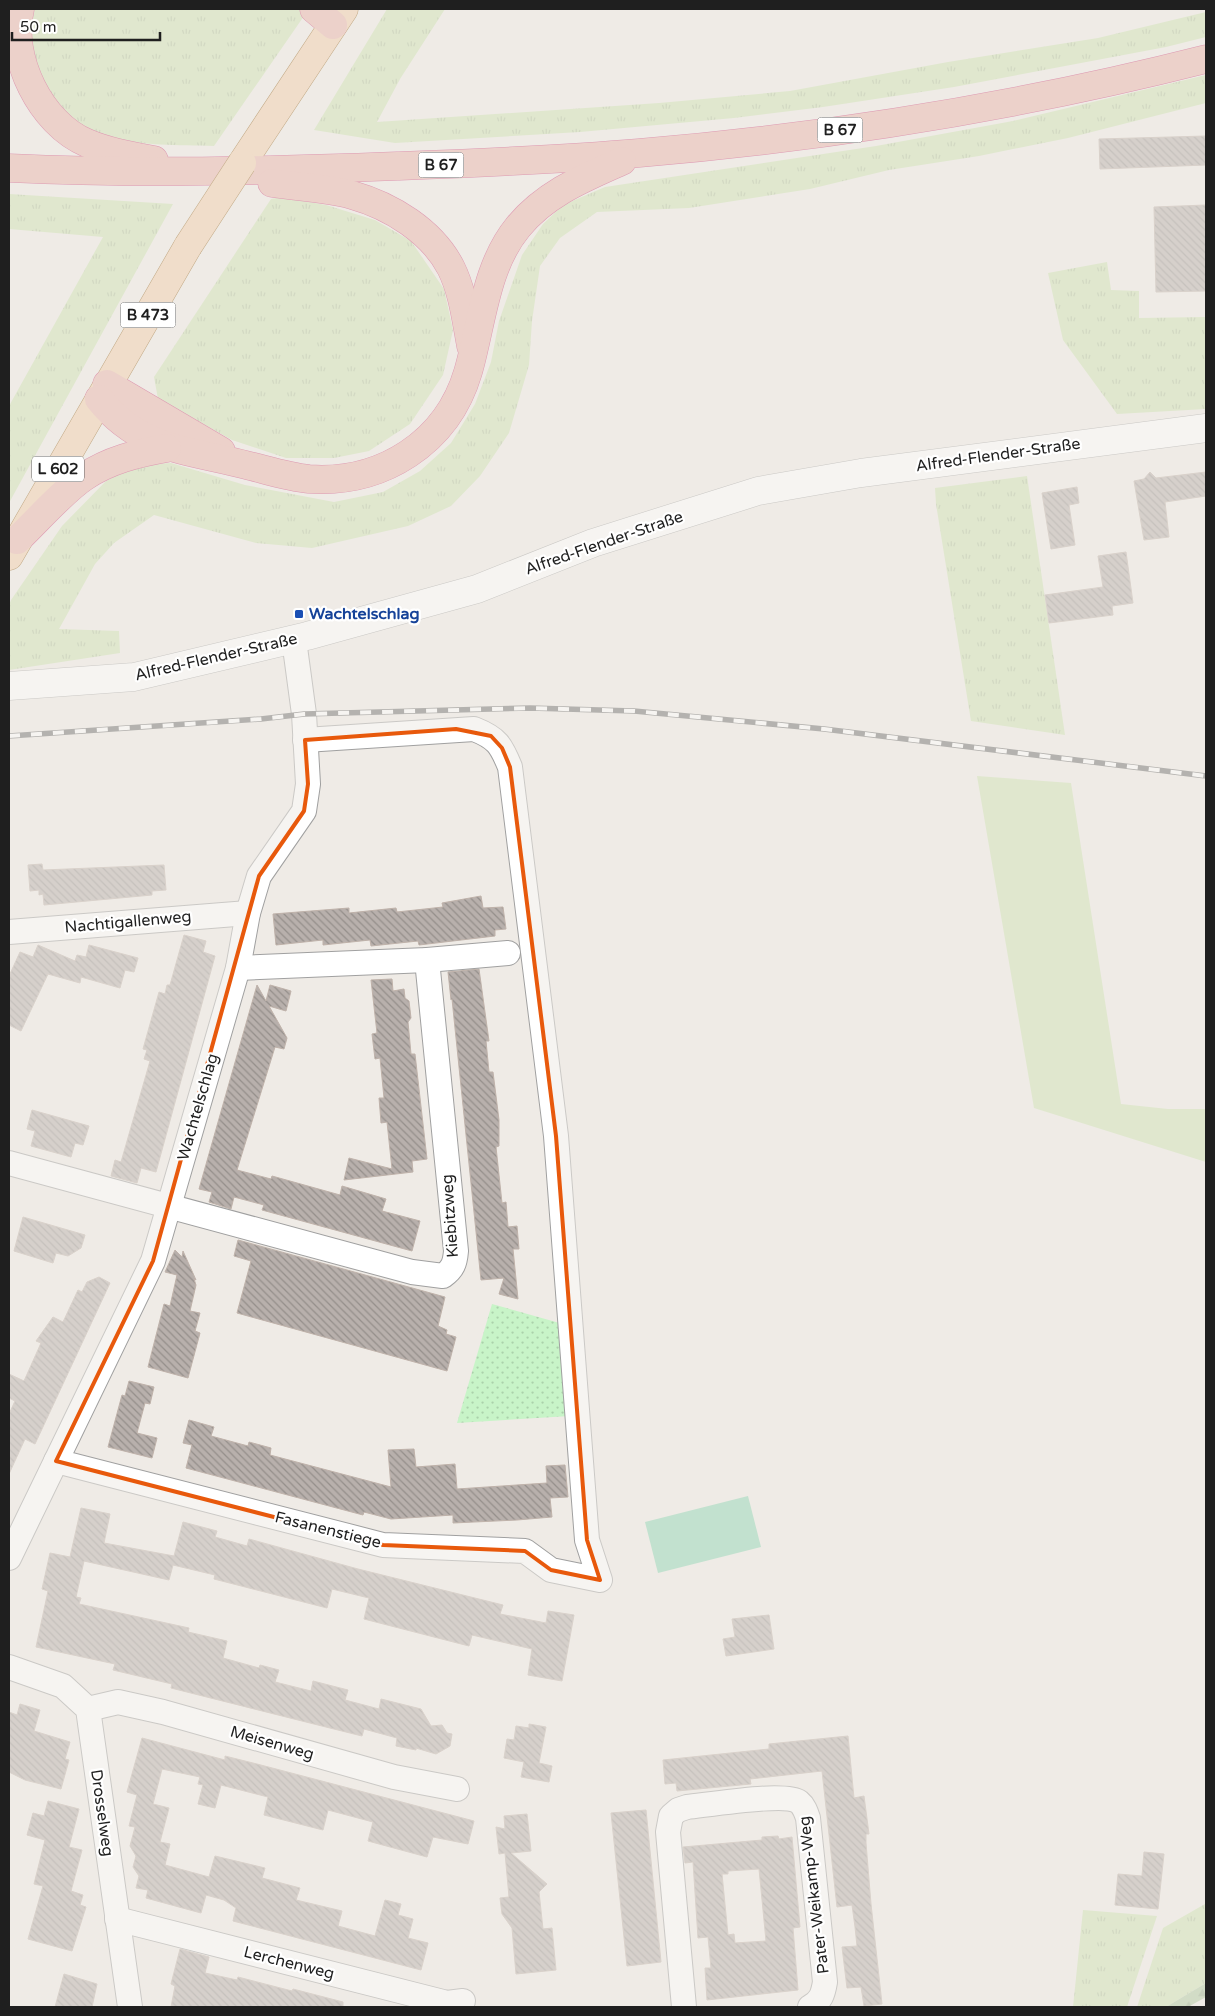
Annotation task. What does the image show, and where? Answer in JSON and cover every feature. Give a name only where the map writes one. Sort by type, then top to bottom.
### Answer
[{"type":"highway","points":[[20,9],[18,37],[20,58],[31,87],[44,108],[61,126],[86,143],[122,154],[220,172],[244,179],[351,195],[406,218],[432,242],[450,267],[458,285],[472,350]]},
{"type":"highway","name":"B 67","points":[[9,168],[220,172],[490,163],[638,154],[839,130],[946,113],[1138,76],[1206,59]]},
{"type":"highway","points":[[103,392],[111,414],[128,427],[167,448],[289,476],[331,479],[374,472],[393,464],[424,442],[445,419],[460,393],[491,280],[505,248],[518,228],[539,205],[563,188],[638,154]]},
{"type":"highway","points":[[103,392],[246,465]]},
{"type":"highway","points":[[13,548],[84,477],[113,462],[138,453],[167,448]]},
{"type":"main road","name":"B 473","points":[[103,392],[188,246],[276,108],[330,14]]},
{"type":"main road","name":"L 602","points":[[13,548],[103,392]]},
{"type":"street","name":"Alfred-Flender-Straße","points":[[9,686],[134,677],[294,640],[477,589],[593,543],[758,491],[861,473],[1206,428]]},
{"type":"street","name":"Wachtelschlag","points":[[9,1558],[15,1527],[56,1461],[153,1261],[238,968],[248,913],[260,876],[271,856],[292,830],[304,811],[308,784],[304,714],[294,640]]},
{"type":"street","name":"Fasanenstiege","points":[[56,1461],[383,1545],[525,1551],[551,1570],[600,1580],[587,1540],[556,1136],[510,767],[502,748],[491,736],[474,730],[305,740]]},
{"type":"street","name":"Nachtigallenweg","points":[[9,932],[248,913]]},
{"type":"street","points":[[238,968],[427,960],[508,953]]},
{"type":"street","name":"Kiebitzweg","points":[[170,1206],[431,1276],[443,1276],[451,1271],[455,1262],[456,1251],[427,960]]},
{"type":"street","points":[[9,1163],[170,1206]]},
{"type":"street","points":[[9,1667],[63,1686],[88,1709]]},
{"type":"street","name":"Meisenweg","points":[[88,1709],[118,1702],[163,1712],[394,1777],[457,1789]]},
{"type":"street","name":"Drosselweg","points":[[88,1709],[130,2007]]},
{"type":"street","name":"Pater-Weikamp-Weg","points":[[684,2007],[668,1832],[671,1816],[678,1810],[688,1807],[780,1797],[798,1802],[806,1810],[808,1818],[825,1982],[824,1993],[819,2002],[810,2007]]},
{"type":"street","name":"Lerchenweg","points":[[117,1918],[447,2003],[463,2002]]},
{"type":"highlighted area","points":[[456,729],[491,736],[502,748],[510,767],[556,1136],[587,1540],[600,1580],[551,1570],[525,1551],[383,1545],[56,1461],[153,1261],[259,876],[304,811],[308,784],[305,740]]},
{"type":"green space","points":[[33,9],[299,9],[304,16],[214,146],[133,142],[108,137],[84,127],[64,113],[48,93],[37,65],[31,30]]},
{"type":"green space","points":[[387,9],[445,9],[400,79],[377,122],[659,103],[790,91],[948,62],[1098,38],[1206,12],[1206,37],[1166,47],[954,87],[823,107],[734,118],[580,132],[395,143],[314,130]]},
{"type":"green space","points":[[1206,75],[1206,103],[1068,138],[979,156],[889,170],[810,189],[689,208],[597,212],[560,238],[540,266],[532,321],[529,365],[509,433],[480,476],[451,506],[408,526],[312,548],[256,543],[154,515],[114,543],[95,564],[59,629],[119,631],[120,653],[9,670],[9,605],[11,600],[62,526],[106,481],[136,465],[171,463],[245,485],[334,502],[383,492],[420,471],[451,443],[475,404],[491,362],[499,321],[522,255],[543,224],[563,205],[605,187],[876,146],[1013,121]]},
{"type":"green space","points":[[9,194],[173,204],[9,503],[9,406],[103,237],[9,229]]},
{"type":"green space","points":[[282,197],[326,205],[375,220],[411,241],[444,289],[453,330],[443,375],[410,424],[369,451],[334,458],[286,458],[232,440],[158,399],[154,377],[271,199]]},
{"type":"green space","points":[[1107,262],[1111,290],[1139,291],[1139,318],[1206,317],[1206,409],[1117,414],[1063,340],[1048,273]]},
{"type":"green space","points":[[1027,476],[1065,735],[971,721],[936,504],[935,488]]},
{"type":"green space","points":[[977,776],[1071,783],[1121,1104],[1168,1109],[1206,1109],[1206,1162],[1034,1108]]},
{"type":"green space","points":[[492,1304],[563,1324],[570,1416],[457,1423]]},
{"type":"green space","points":[[748,1496],[761,1547],[658,1573],[645,1522]]},
{"type":"green space","points":[[1206,1890],[1206,1983],[1166,2007],[1137,2007],[1163,1928],[1205,1904]]},
{"type":"green space","points":[[1083,1910],[1157,1916],[1127,2007],[1073,2007]]},
{"type":"green space","points":[[1206,1983],[1206,1997],[1188,2007],[1166,2007]]},
{"type":"building","points":[[1206,136],[1206,165],[1100,169],[1099,139]]},
{"type":"building","points":[[1206,205],[1206,291],[1156,292],[1154,207]]},
{"type":"building","points":[[1150,472],[1156,478],[1206,472],[1206,496],[1165,502],[1169,537],[1144,540],[1134,481],[1144,479]]},
{"type":"building","points":[[1077,487],[1079,503],[1069,505],[1075,545],[1051,549],[1042,493]]},
{"type":"building","points":[[1126,552],[1133,603],[1112,606],[1113,615],[1049,623],[1045,595],[1103,587],[1098,556]]},
{"type":"building","points":[[42,864],[43,870],[164,865],[166,890],[152,891],[152,895],[44,905],[43,894],[39,895],[39,890],[30,891],[28,865]]},
{"type":"building","points":[[481,896],[483,908],[503,907],[506,929],[495,930],[495,936],[419,945],[418,941],[371,946],[370,940],[323,945],[323,940],[276,945],[273,914],[349,908],[349,913],[396,908],[397,912],[443,907],[442,903]]},
{"type":"building","points":[[184,935],[206,941],[203,952],[215,956],[156,1172],[141,1168],[137,1183],[111,1176],[115,1160],[121,1162],[150,1061],[144,1059],[147,1050],[143,1049],[159,992],[165,994],[167,985],[170,985]]},
{"type":"building","points":[[38,945],[75,961],[77,955],[86,957],[89,945],[138,958],[134,972],[125,970],[120,988],[81,977],[80,983],[48,974],[21,1031],[9,1025],[9,976],[20,952],[33,957]]},
{"type":"building","points":[[479,969],[489,1041],[486,1041],[489,1072],[493,1072],[499,1120],[499,1146],[496,1147],[502,1203],[506,1202],[508,1227],[517,1226],[519,1249],[513,1249],[518,1299],[499,1294],[504,1278],[481,1280],[448,972]]},
{"type":"building","points":[[392,979],[393,991],[404,989],[405,998],[409,1001],[411,1018],[408,1022],[411,1054],[415,1054],[427,1159],[412,1161],[413,1172],[344,1180],[349,1158],[392,1169],[387,1122],[381,1123],[379,1098],[384,1098],[380,1058],[375,1059],[372,1034],[377,1033],[371,980]]},
{"type":"building","points":[[257,985],[266,1001],[270,985],[291,991],[286,1011],[269,1006],[287,1038],[284,1049],[275,1047],[237,1170],[271,1179],[272,1176],[340,1195],[342,1186],[386,1199],[382,1211],[420,1221],[412,1251],[262,1210],[264,1205],[234,1197],[231,1209],[209,1202],[212,1192],[199,1189]]},
{"type":"building","points":[[32,1110],[89,1126],[83,1145],[75,1143],[71,1157],[31,1146],[35,1131],[27,1129]]},
{"type":"building","points":[[23,1217],[85,1235],[81,1248],[68,1256],[56,1253],[53,1263],[14,1251]]},
{"type":"building","points":[[238,1240],[445,1297],[438,1326],[447,1330],[446,1334],[456,1337],[447,1371],[237,1313],[251,1261],[234,1256]]},
{"type":"building","points":[[175,1250],[182,1257],[183,1251],[196,1280],[194,1279],[196,1285],[190,1311],[200,1313],[195,1331],[200,1333],[188,1378],[148,1367],[164,1304],[170,1306],[177,1275],[165,1272]]},
{"type":"building","points":[[99,1277],[110,1283],[35,1444],[25,1439],[9,1474],[9,1414],[15,1401],[9,1398],[9,1374],[24,1381],[41,1343],[36,1341],[53,1317],[63,1322],[78,1290],[82,1292],[87,1282]]},
{"type":"building","points":[[129,1381],[154,1387],[150,1404],[145,1403],[137,1433],[157,1438],[152,1458],[108,1447],[122,1395],[125,1396]]},
{"type":"building","points":[[189,1420],[214,1427],[211,1436],[248,1446],[249,1442],[271,1448],[270,1455],[391,1487],[388,1450],[414,1449],[416,1467],[455,1464],[457,1489],[547,1483],[546,1466],[565,1465],[568,1497],[550,1498],[552,1517],[453,1523],[453,1515],[391,1519],[364,1512],[363,1515],[186,1468],[192,1445],[183,1443]]},
{"type":"building","points":[[81,1508],[110,1514],[104,1543],[174,1556],[183,1522],[217,1531],[215,1537],[247,1546],[249,1539],[358,1569],[503,1605],[500,1614],[546,1623],[548,1611],[574,1615],[562,1681],[528,1675],[532,1649],[472,1635],[469,1646],[364,1619],[369,1598],[332,1589],[327,1608],[214,1579],[215,1575],[173,1565],[169,1580],[84,1561],[76,1597],[81,1598],[79,1604],[189,1628],[188,1632],[227,1641],[223,1658],[259,1668],[260,1665],[279,1670],[275,1682],[311,1691],[313,1681],[348,1690],[345,1700],[379,1709],[381,1699],[421,1709],[431,1726],[442,1725],[447,1733],[452,1734],[450,1746],[436,1754],[416,1748],[416,1750],[396,1746],[397,1738],[364,1729],[362,1736],[171,1688],[172,1684],[113,1670],[115,1664],[36,1647],[48,1591],[42,1589],[50,1553],[70,1557]]},
{"type":"building","points":[[769,1615],[774,1649],[726,1656],[723,1639],[735,1637],[732,1619]]},
{"type":"building","points":[[20,1704],[40,1710],[34,1731],[70,1742],[65,1759],[69,1760],[61,1789],[25,1780],[9,1772],[9,1712],[17,1715]]},
{"type":"building","points":[[529,1724],[546,1727],[539,1763],[552,1766],[549,1782],[521,1777],[524,1762],[504,1758],[507,1739],[514,1740],[516,1726],[529,1728]]},
{"type":"building","points":[[848,1736],[854,1798],[864,1796],[869,1834],[866,1834],[866,1843],[882,2004],[864,2006],[861,1987],[847,1988],[842,1947],[857,1946],[855,1927],[852,1905],[837,1907],[822,1771],[750,1779],[751,1784],[677,1791],[676,1783],[665,1784],[663,1760],[769,1749],[769,1744]]},
{"type":"building","points":[[142,1738],[225,1760],[225,1756],[474,1821],[468,1844],[433,1837],[427,1857],[368,1841],[373,1822],[328,1810],[323,1830],[264,1815],[268,1797],[221,1785],[215,1808],[198,1804],[203,1785],[198,1784],[200,1777],[162,1769],[153,1804],[169,1808],[160,1842],[170,1844],[165,1865],[209,1877],[215,1856],[265,1868],[262,1878],[300,1888],[296,1900],[342,1911],[338,1926],[375,1936],[385,1900],[401,1904],[398,1915],[413,1919],[408,1938],[428,1943],[421,1970],[233,1921],[236,1908],[224,1900],[206,1895],[201,1913],[146,1898],[148,1890],[136,1888],[139,1876],[133,1867],[136,1856],[130,1846],[135,1827],[129,1826],[137,1795],[127,1792]]},
{"type":"building","points":[[48,1801],[79,1809],[69,1847],[82,1850],[71,1891],[83,1895],[80,1905],[86,1907],[72,1951],[28,1939],[43,1886],[34,1884],[45,1840],[27,1835],[33,1813],[44,1816]]},
{"type":"building","points":[[646,1810],[661,1962],[627,1966],[611,1813]]},
{"type":"building","points":[[527,1814],[531,1851],[511,1853],[547,1884],[539,1892],[543,1929],[552,1928],[556,1970],[516,1974],[512,1928],[502,1914],[500,1898],[509,1897],[505,1853],[499,1854],[496,1827],[505,1829],[504,1816]]},
{"type":"building","points":[[778,1836],[779,1839],[792,1837],[800,1927],[793,1928],[798,1990],[707,2000],[705,1968],[711,1968],[708,1937],[698,1938],[693,1862],[685,1863],[683,1847],[762,1840],[762,1837]],"holes":[[[759,1869],[766,1941],[735,1943],[734,1934],[728,1935],[722,1874],[728,1874],[728,1871]]]},
{"type":"building","points":[[1144,1852],[1164,1854],[1158,1909],[1115,1905],[1118,1874],[1142,1876]]},
{"type":"building","points":[[180,1949],[209,1957],[205,1973],[237,1980],[238,1977],[292,1991],[293,1989],[343,2002],[343,2007],[171,2007],[175,1986],[171,1984]]},
{"type":"building","points":[[64,1974],[97,1984],[92,2007],[55,2007]]},
{"type":"railway","points":[[9,736],[261,719],[304,714],[530,708],[634,711],[824,729],[1206,776]]},
{"type":"place","name":"Wachtelschlag","points":[[299,614]]}]
